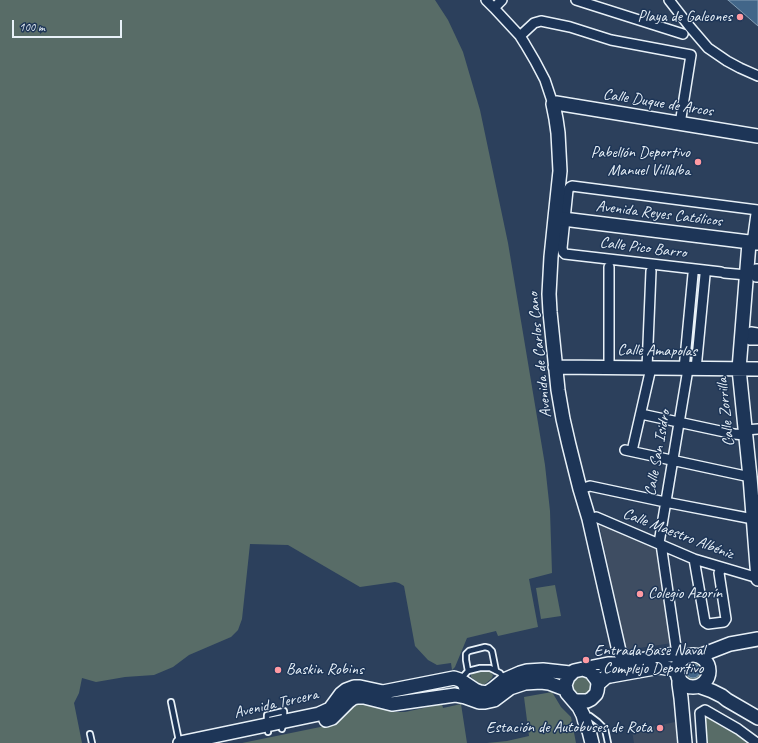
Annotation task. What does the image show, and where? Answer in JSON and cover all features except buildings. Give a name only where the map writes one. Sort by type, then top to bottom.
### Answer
[{"type":"street","name":"Avenida de Carlos Cano","points":[[486,0],[520,36],[545,80],[553,104],[558,139],[560,219],[563,252]]},
{"type":"street","points":[[494,8],[502,0]]},
{"type":"street","points":[[576,0],[683,34]]},
{"type":"street","points":[[669,0],[708,48],[727,61],[758,76]]},
{"type":"street","points":[[520,36],[534,23],[541,21],[570,27],[611,40],[691,55],[680,124]]},
{"type":"street","name":"Calle Duque de Arcos","points":[[553,104],[556,103],[758,136]]},
{"type":"street","name":"Avenida de Carlos Cano","points":[[619,651],[589,519],[563,419],[555,367],[549,294],[551,257],[568,190],[572,186],[758,210]]},
{"type":"street","name":"Calle Zorrilla","points":[[758,214],[754,243],[753,337],[739,369],[750,431],[754,477],[753,519],[758,573]]},
{"type":"street","name":"Avenida Reyes Católicos","points":[[560,219],[754,243]]},
{"type":"street","name":"Calle Pico Barro","points":[[563,252],[565,254],[722,272],[754,273]]},
{"type":"street","points":[[609,267],[609,368]]},
{"type":"street","points":[[652,271],[649,368],[641,414],[628,451],[754,477]]},
{"type":"street","points":[[690,369],[693,274]]},
{"type":"street","points":[[690,369],[705,275]]},
{"type":"street","name":"Calle Amapolas","points":[[555,367],[758,369]]},
{"type":"street","name":"Calle San Isidro","points":[[681,655],[660,544],[672,460],[690,369]]},
{"type":"street","points":[[641,414],[734,434],[750,431]]},
{"type":"street","points":[[580,489],[590,486],[753,519]]},
{"type":"street","name":"Calle Maestro Albéniz","points":[[589,519],[596,517],[694,559],[722,568],[758,573]]},
{"type":"street","points":[[694,559],[705,622],[708,624],[724,622],[726,619],[719,573],[722,568]]},
{"type":"street","points":[[699,656],[730,644],[758,639]]},
{"type":"street","points":[[681,698],[682,694],[705,681],[713,658],[730,648],[758,644]]},
{"type":"street","points":[[613,663],[619,651],[631,662]]},
{"type":"street","points":[[681,655],[678,674],[685,743]]},
{"type":"street","points":[[587,670],[593,667],[613,663],[616,664],[681,655],[699,656],[706,662],[715,686],[722,696]]},
{"type":"street","points":[[598,684],[606,677],[610,676],[660,667],[671,669],[678,674],[684,684],[712,690],[758,718]]},
{"type":"street","points":[[464,675],[475,690],[487,693],[493,690],[502,681],[527,671],[543,670],[570,673],[578,669],[587,670],[595,675],[598,684],[597,691],[591,699],[591,737]]},
{"type":"street","points":[[570,673],[566,680],[569,694],[579,707],[591,737]]},
{"type":"street","name":"Avenida Tercera","points":[[180,743],[319,714],[330,709],[341,694],[354,687],[383,692],[464,675]]},
{"type":"street","points":[[502,681],[510,688],[532,682],[549,683],[582,702],[591,699]]},
{"type":"street","name":"Avenida Tercera","points":[[283,721],[327,720],[336,714],[353,698],[358,697],[364,697],[392,704],[455,695],[479,702],[485,702],[494,700],[502,681]]},
{"type":"street","points":[[702,743],[700,713],[705,710],[738,729],[757,743]]},
{"type":"street","name":"Avenida Tercera","points":[[214,743],[267,724]]},
{"type":"lane","points":[[465,697],[461,687],[466,654],[470,651],[485,647],[489,648],[494,655],[502,681]]},
{"type":"lane","points":[[464,675],[480,668],[490,668],[502,681]]},
{"type":"lane","points":[[171,702],[180,743]]},
{"type":"lane","points":[[590,716],[605,729],[608,743]]},
{"type":"lane","points":[[267,724],[283,721]]},
{"type":"lane","points":[[90,734],[92,743]]},
{"type":"shaded area","points":[[728,0],[758,0],[758,26]]},
{"type":"shaded area","name":"Colegio Azorín","points":[[601,522],[658,546],[672,643],[626,650],[599,523]]},
{"type":"shaded area","points":[[690,664],[696,664],[700,668],[700,674],[696,678],[690,678],[686,674],[686,668]]},
{"type":"shaded area","name":"Estación de Autobuses de Rota","points":[[675,722],[679,743],[634,743],[632,731]]},
{"type":"green space","points":[[0,0],[435,0],[448,20],[463,52],[480,110],[508,243],[545,465],[550,511],[552,573],[529,579],[538,627],[498,636],[496,631],[467,638],[455,667],[452,670],[451,663],[437,665],[428,660],[415,646],[404,586],[395,582],[360,587],[288,545],[250,544],[242,619],[238,630],[231,637],[189,655],[173,667],[154,675],[125,677],[96,682],[82,678],[79,693],[74,703],[82,743],[0,743]]},
{"type":"green space","points":[[555,585],[561,616],[541,619],[536,588]]},
{"type":"green space","points":[[693,659],[701,662],[704,670],[701,678],[693,681],[685,678],[682,670],[685,662]]},
{"type":"green space","points":[[489,671],[493,675],[492,678],[485,684],[480,684],[471,677],[472,673]]},
{"type":"green space","points":[[578,677],[586,677],[591,682],[589,693],[586,695],[578,695],[573,690],[573,682]]},
{"type":"green space","points":[[552,692],[561,707],[571,717],[576,743],[487,743],[507,741],[529,736],[524,697]]},
{"type":"green space","points":[[363,703],[395,712],[405,712],[442,704],[443,708],[461,704],[467,743],[242,743],[335,724],[344,717],[351,707],[356,704]]},
{"type":"green space","points":[[704,707],[758,743],[700,743]]},
{"type":"place","name":"Playa de Galeones","points":[[740,17]]},
{"type":"place","name":"Pabellón Deportivo Manuel Villalba","points":[[698,162]]},
{"type":"place","name":"Colegio Azorín","points":[[640,594]]},
{"type":"place","name":"Entrada Base Naval - Complejo Deportivo","points":[[586,660]]},
{"type":"place","name":"Baskin Robins","points":[[278,670]]},
{"type":"place","name":"Estación de Autobuses de Rota","points":[[660,728]]}]
